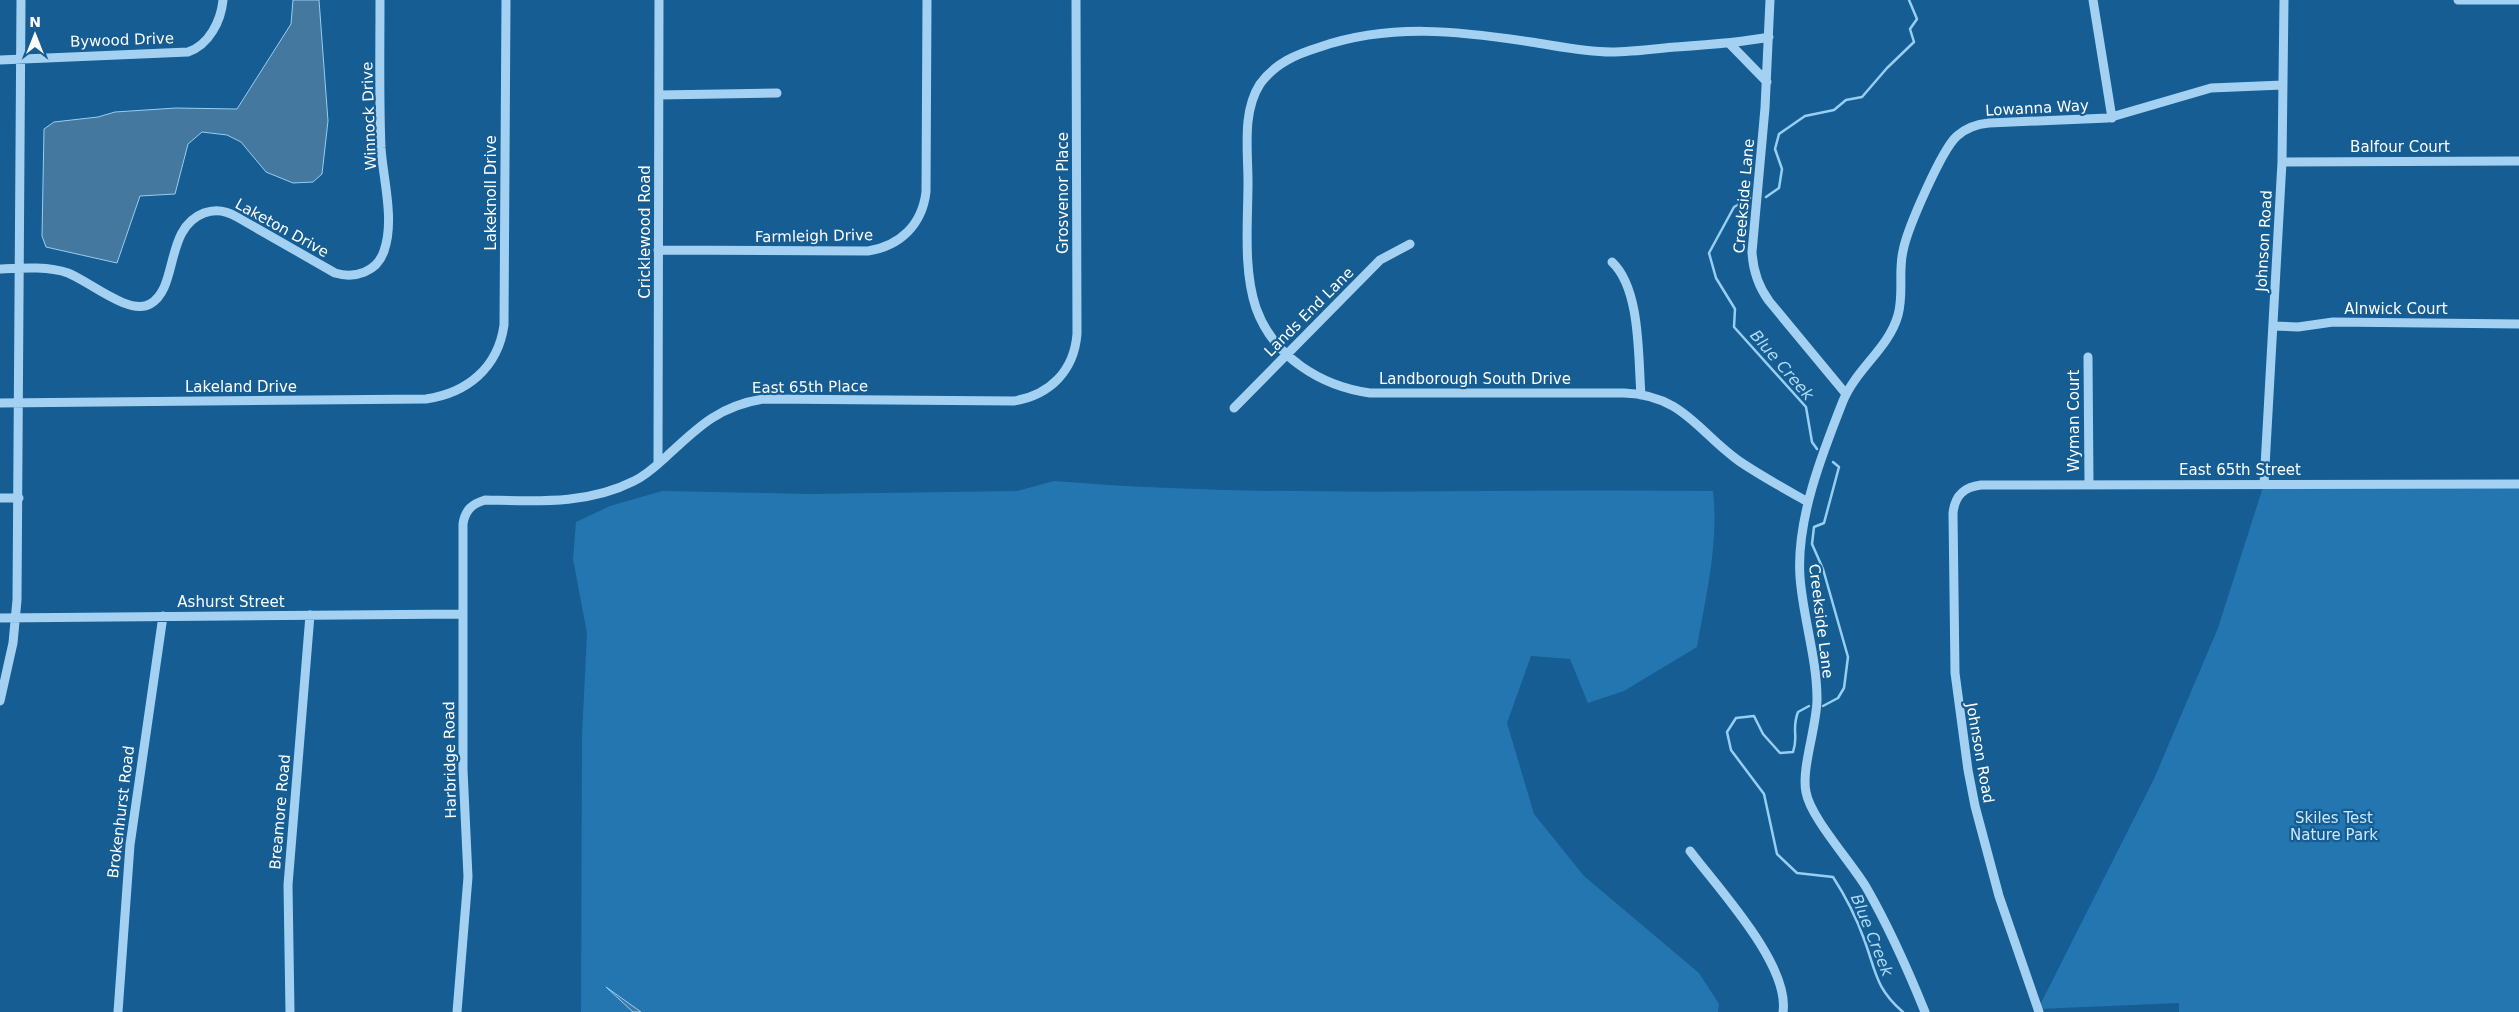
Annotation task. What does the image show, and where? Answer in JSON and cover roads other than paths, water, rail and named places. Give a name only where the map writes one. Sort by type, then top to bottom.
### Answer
[{"type":"street","points":[[0,701],[10,660],[16,618],[19,498],[21,0]]},
{"type":"street","name":"Bywood Drive","points":[[0,60],[188,52],[207,39],[220,14],[223,0]]},
{"type":"street","name":"Winnock Drive","points":[[380,0],[381,150],[388,195],[385,246],[380,259]]},
{"type":"street","name":"Lakeknoll Drive","points":[[477,378],[488,366],[497,350],[504,321],[506,0]]},
{"type":"street","name":"Cricklewood Road","points":[[658,464],[659,0]]},
{"type":"street","name":"Farmleigh Drive","points":[[658,250],[868,250],[889,246],[906,234],[919,217],[926,192],[927,0]]},
{"type":"street","name":"Grosvenor Place","points":[[1058,380],[1072,359],[1077,334],[1076,0]]},
{"type":"street","name":"Creekside Lane","points":[[1770,0],[1767,82],[1752,252],[1755,274],[1769,301],[1846,394],[1808,502],[1802,531],[1799,570],[1817,700],[1805,779],[1806,794],[1810,806],[1872,898],[1925,1012]]},
{"type":"street","points":[[2093,0],[2112,118]]},
{"type":"street","name":"Johnson Road","points":[[2264,484],[2282,162],[2284,0]]},
{"type":"street","points":[[2458,0],[2519,0]]},
{"type":"street","name":"Landborough South Drive","points":[[1769,37],[1728,43],[1612,52],[1590,51],[1460,32],[1418,30],[1383,33],[1332,43],[1288,59],[1270,72],[1259,86],[1253,98],[1248,118],[1249,274],[1253,295],[1265,327],[1286,355],[1325,380],[1370,392],[1624,393],[1641,395],[1662,401],[1686,413],[1738,460],[1808,502]]},
{"type":"street","points":[[1728,43],[1767,82]]},
{"type":"street","name":"Lowanna Way","points":[[1846,394],[1896,323],[1901,302],[1902,259],[1905,243],[1943,154],[1956,137],[1976,126],[1989,123],[2112,118],[2211,88],[2283,85]]},
{"type":"street","points":[[659,95],[777,93]]},
{"type":"street","name":"Balfour Court","points":[[2282,162],[2519,161]]},
{"type":"street","name":"Laketon Drive","points":[[0,269],[65,272],[130,306],[143,307],[152,304],[161,294],[185,226],[203,214],[216,211],[233,215],[339,274],[353,276],[362,274],[373,267],[380,259]]},
{"type":"street","name":"Lands End Lane","points":[[1234,408],[1380,260],[1410,244]]},
{"type":"street","points":[[1612,262],[1624,276],[1632,296],[1641,395]]},
{"type":"street","name":"Alnwick Court","points":[[2273,326],[2298,327],[2333,322],[2519,324]]},
{"type":"street","name":"Wyman Court","points":[[2088,357],[2089,484]]},
{"type":"street","name":"Lakeland Drive","points":[[0,403],[426,399],[451,394],[477,378]]},
{"type":"street","name":"East 65th Place","points":[[470,508],[485,500],[551,501],[587,497],[620,488],[644,475],[714,416],[736,405],[754,400],[1014,400],[1031,397],[1047,389],[1058,380]]},
{"type":"street","name":"East 65th Street","points":[[1962,491],[1972,486],[1982,485],[2519,484]]},
{"type":"street","name":"Johnson Road","points":[[1962,491],[1955,503],[1953,513],[1954,655],[1957,700],[1979,824],[1999,896],[2039,1012]]},
{"type":"street","points":[[0,498],[19,498]]},
{"type":"street","name":"Harbridge Road","points":[[457,1012],[468,877],[463,770],[462,614],[463,524],[470,508]]},
{"type":"street","name":"Ashurst Street","points":[[0,618],[462,614]]},
{"type":"street","name":"Breamore Road","points":[[290,1012],[288,885],[310,615]]},
{"type":"street","name":"Brokenhurst Road","points":[[118,1012],[130,845],[163,616]]},
{"type":"street","points":[[1690,851],[1768,957],[1782,991],[1782,1012]]},
{"type":"waterway","name":"Blue Creek","points":[[1766,197],[1779,188],[1782,169],[1775,149],[1779,134],[1805,116],[1834,110],[1846,100],[1862,97],[1887,68],[1914,42],[1910,29],[1917,19],[1909,0]]},
{"type":"waterway","name":"Blue Creek","points":[[1750,198],[1734,207],[1709,253],[1716,278],[1735,309],[1734,327],[1806,407],[1812,442],[1817,449]]},
{"type":"waterway","name":"Blue Creek","points":[[1823,706],[1838,698],[1844,688],[1848,657],[1823,569],[1812,544],[1814,527],[1824,523],[1839,467],[1833,462]]},
{"type":"waterway","name":"Blue Creek","points":[[1809,706],[1798,712],[1793,752],[1780,753],[1763,734],[1754,716],[1736,718],[1727,732],[1731,750],[1764,794],[1777,854],[1797,873],[1833,877],[1858,923],[1877,978],[1887,995],[1903,1012]]},
{"type":"park label","name":"Skiles Test Nature Park","points":[[2334,826]]}]
